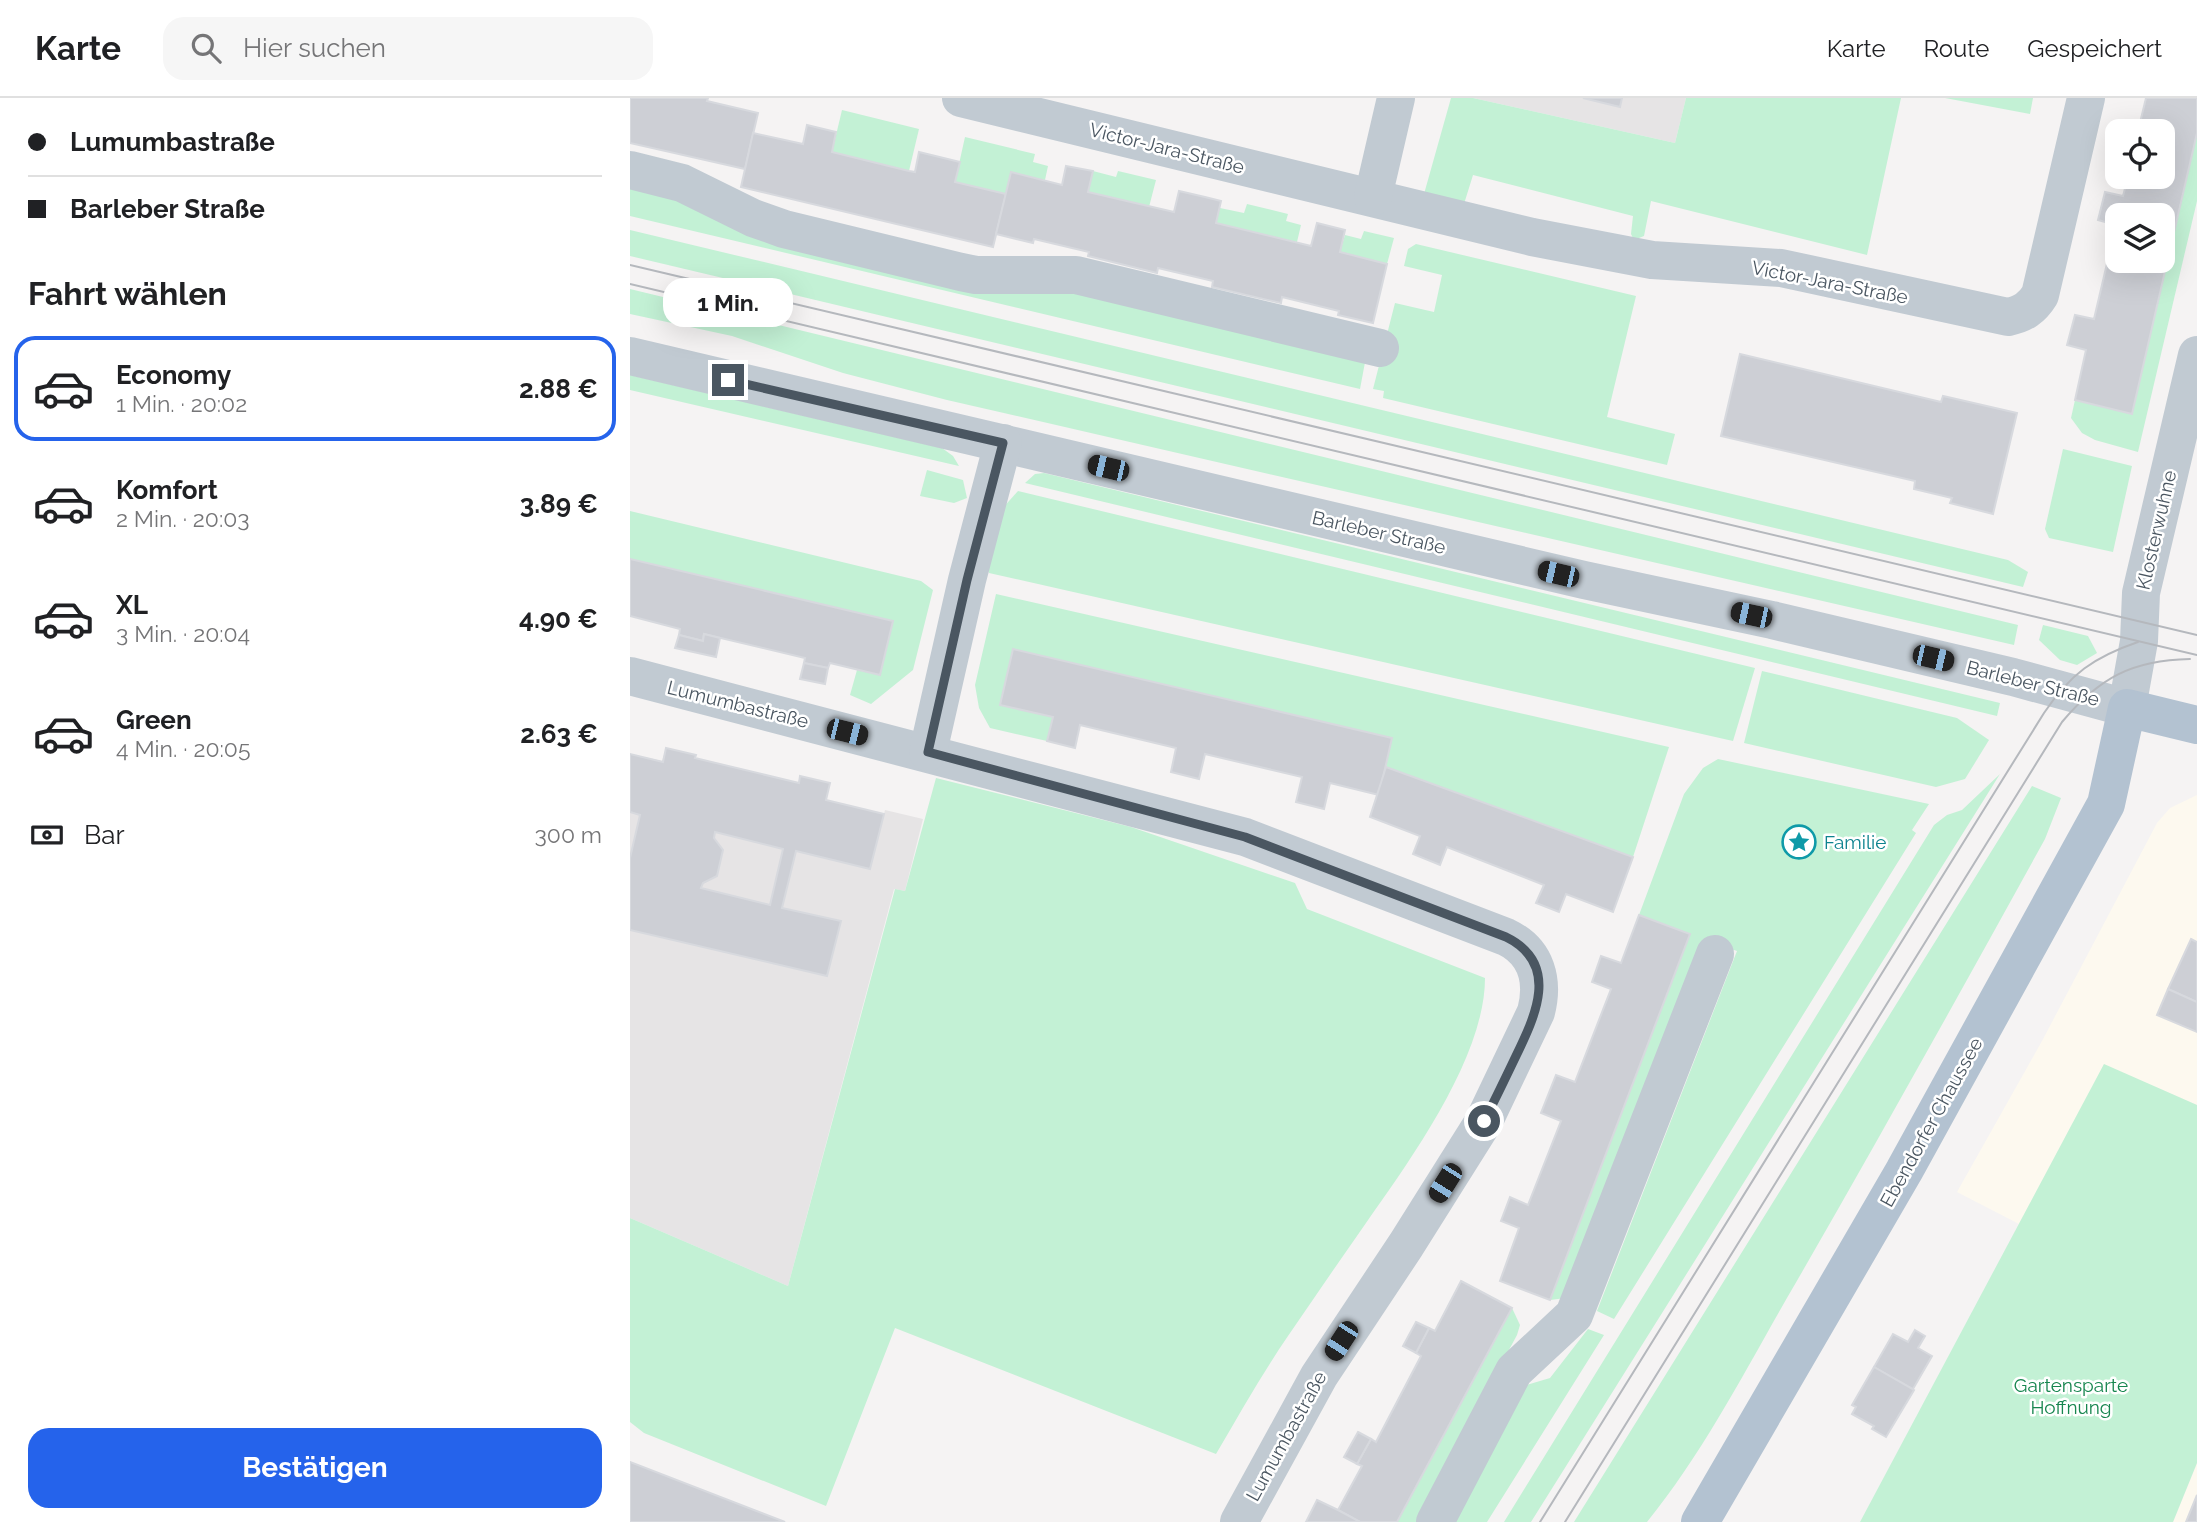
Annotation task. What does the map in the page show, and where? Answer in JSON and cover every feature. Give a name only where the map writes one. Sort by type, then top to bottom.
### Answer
[{"type":"main road","points":[[2127,708],[2197,725]]},
{"type":"main road","name":"Ebendorfer Chaussee","points":[[1700,1522],[1904,1171],[2106,804],[2127,708]]},
{"type":"street","name":"Victor-Jara-Straße","points":[[961,98],[1532,237],[1685,263],[1781,268],[2008,317],[2024,312],[2040,295],[2086,98]]},
{"type":"street","points":[[1373,197],[1396,98]]},
{"type":"street","points":[[630,170],[682,183],[753,218],[784,229],[961,272],[976,275],[1076,275],[1380,348]]},
{"type":"street","name":"Klosterwuhne","points":[[2127,708],[2139,641],[2140,593],[2197,355]]},
{"type":"street","name":"Barleber Straße","points":[[630,356],[1584,580],[1786,623],[2013,677],[2127,708]]},
{"type":"street","points":[[928,752],[967,580],[1003,443]]},
{"type":"street","name":"Lumumbastraße","points":[[630,676],[1245,837],[1506,937],[1523,947],[1534,964],[1540,986],[1536,1012],[1499,1094],[1413,1234],[1319,1376],[1239,1522]]},
{"type":"street","points":[[1435,1522],[1514,1371],[1574,1315],[1715,954]]},
{"type":"shaded area","points":[[1473,98],[1686,98],[1675,143]]},
{"type":"shaded area","points":[[666,748],[696,755],[696,759],[798,783],[800,776],[830,783],[826,801],[884,814],[885,810],[923,819],[905,891],[894,889],[788,1286],[630,1218],[630,754],[662,761]]},
{"type":"shaded area","points":[[2197,795],[2197,1105],[2104,1065],[2019,1224],[1957,1192],[2042,1041],[2157,823],[2170,808]]},
{"type":"shaded area","points":[[2197,1463],[2197,1522],[2173,1522]]},
{"type":"green space","points":[[1451,98],[1473,98],[1675,143],[1686,98],[1901,98],[1867,255],[1651,201],[1644,236],[1634,240],[1631,234],[1633,216],[1473,175],[1464,204],[1424,194]]},
{"type":"green space","points":[[1945,98],[2033,98],[2030,114]]},
{"type":"green space","points":[[842,110],[919,129],[909,171],[832,152]]},
{"type":"green space","points":[[2197,133],[2197,201],[2138,452],[2095,440],[2082,433],[2071,418],[2075,400],[2132,413],[2164,273],[2175,273],[2175,228]]},
{"type":"green space","points":[[965,137],[1035,154],[1033,162],[1048,166],[1045,180],[1011,173],[1006,194],[955,182]]},
{"type":"green space","points":[[1093,171],[1116,177],[1118,171],[1156,180],[1149,207],[1088,192]]},
{"type":"green space","points":[[630,179],[1055,288],[1366,357],[1360,389],[630,216]]},
{"type":"green space","points":[[1247,204],[1288,214],[1286,221],[1301,225],[1297,242],[1216,223],[1220,208],[1244,213]]},
{"type":"green space","points":[[630,230],[2008,560],[2028,572],[2023,587],[630,256]]},
{"type":"green space","points":[[1364,231],[1394,238],[1387,264],[1340,252],[1345,235],[1361,239]]},
{"type":"green space","points":[[1416,244],[1636,296],[1607,417],[1675,434],[1667,465],[1383,398],[1384,391],[1373,389],[1395,303],[1434,312],[1442,275],[1404,266],[1408,249]]},
{"type":"green space","points":[[630,289],[2018,625],[2014,645],[947,400],[843,373],[732,336],[630,314]]},
{"type":"green space","points":[[630,375],[942,448],[953,456],[959,466],[630,390]]},
{"type":"green space","points":[[2063,449],[2132,466],[2113,552],[2049,538],[2045,529]]},
{"type":"green space","points":[[927,470],[963,480],[967,498],[954,503],[920,496]]},
{"type":"green space","points":[[1044,473],[2000,703],[1997,716],[1025,483],[1035,474]]},
{"type":"green space","points":[[1018,491],[1755,668],[1733,741],[989,573],[987,566],[1000,511]]},
{"type":"green space","points":[[630,511],[921,581],[933,590],[913,670],[871,704],[850,695],[857,670],[879,675],[892,621],[630,559]]},
{"type":"green space","points":[[996,594],[1669,747],[1633,857],[1386,767],[1392,738],[1000,705],[1053,717],[1047,741],[990,728],[979,708],[975,685]]},
{"type":"green space","points":[[2043,625],[2088,636],[2097,653],[2077,665],[2060,660],[2039,640]]},
{"type":"green space","points":[[1762,671],[1957,718],[1989,740],[1965,779],[1936,787],[1744,743]]},
{"type":"green space","points":[[1718,759],[1929,804],[1912,830],[1916,833],[1614,1319],[1597,1311],[1737,951],[1708,941],[1566,1298],[1550,1300],[1687,934],[1639,915],[1684,794],[1703,768]]},
{"type":"green space","points":[[2000,774],[1531,1522],[1504,1522],[1934,825],[1947,815],[1962,810]]},
{"type":"green space","points":[[936,778],[1131,827],[1295,883],[1307,909],[1485,978],[1482,1009],[1473,1041],[1459,1073],[1423,1138],[1278,1350],[1216,1454],[895,1328],[826,1506],[644,1433],[630,1422],[630,1218],[788,1286],[895,889],[905,891]]},
{"type":"green space","points":[[2032,786],[2061,798],[2045,839],[1892,1114],[1708,1434],[1669,1494],[1647,1522],[1574,1522]]},
{"type":"green space","name":"Gartensparte Hoffnung","points":[[2104,1064],[2197,1105],[2197,1463],[2173,1522],[1860,1522]]},
{"type":"green space","points":[[1512,1308],[1520,1325],[1517,1335],[1416,1522],[1397,1522]]},
{"type":"green space","points":[[1588,1329],[1604,1335],[1487,1522],[1447,1522],[1520,1387],[1550,1378]]},
{"type":"building","points":[[630,98],[708,98],[707,101],[758,113],[745,169],[630,143]]},
{"type":"building","points":[[1583,98],[1622,98],[1620,107]]},
{"type":"building","points":[[2146,98],[2197,98],[2197,133],[2175,228],[2175,203],[2105,203],[2105,222],[2098,220],[2105,192],[2123,196],[2125,189],[2175,189],[2175,119],[2141,119]]},
{"type":"building","points":[[807,125],[836,132],[832,152],[909,171],[915,172],[919,152],[960,162],[955,182],[1006,194],[993,247],[741,187],[753,133],[803,144]]},
{"type":"building","points":[[1066,166],[1093,171],[1088,192],[1174,212],[1179,191],[1205,197],[1221,201],[1216,223],[1311,246],[1317,223],[1345,230],[1340,252],[1387,264],[1373,323],[1338,315],[1339,311],[1282,297],[1281,303],[1212,287],[1213,281],[1158,268],[1157,273],[1088,256],[1089,252],[1034,239],[1033,243],[996,234],[1011,172],[1062,185]]},
{"type":"building","points":[[2105,272],[2165,273],[2132,414],[2075,400],[2086,350],[2067,345],[2075,315],[2094,319]]},
{"type":"building","points":[[1740,354],[1941,402],[1943,396],[2017,413],[1993,514],[1950,503],[1952,498],[1914,489],[1915,481],[1721,436]]},
{"type":"building","points":[[630,559],[893,621],[880,675],[830,663],[828,668],[804,663],[805,658],[704,634],[703,641],[679,635],[680,629],[630,616]]},
{"type":"building","points":[[704,634],[720,638],[716,657],[675,648],[679,635],[703,641]]},
{"type":"building","points":[[1013,649],[1392,738],[1379,795],[1330,783],[1324,809],[1296,802],[1302,777],[1205,754],[1199,779],[1171,772],[1176,748],[1080,725],[1075,748],[1047,741],[1053,717],[1000,705]]},
{"type":"building","points":[[804,663],[828,668],[825,684],[800,679]]},
{"type":"building","points":[[666,748],[696,755],[695,758],[799,783],[800,776],[830,783],[826,800],[884,814],[870,869],[796,851],[782,908],[841,921],[827,976],[630,930],[630,858],[640,815],[630,812],[630,754],[663,762]],"holes":[[[715,832],[783,849],[770,905],[701,888],[703,883],[717,876],[723,850],[714,838]]]},
{"type":"building","points":[[1386,767],[1633,857],[1613,912],[1566,894],[1559,912],[1536,903],[1544,885],[1447,847],[1440,865],[1413,854],[1420,836],[1370,817]]},
{"type":"building","points":[[1639,915],[1690,934],[1550,1300],[1500,1281],[1519,1228],[1501,1221],[1510,1197],[1528,1205],[1561,1121],[1541,1113],[1556,1075],[1575,1082],[1611,989],[1592,982],[1601,956],[1621,963]]},
{"type":"building","points":[[2191,939],[2197,942],[2197,1002],[2168,989]]},
{"type":"building","points":[[2168,989],[2197,1002],[2197,1032],[2157,1015]]},
{"type":"building","points":[[1461,1281],[1512,1308],[1397,1522],[1360,1522],[1338,1510],[1362,1466],[1357,1464],[1371,1439],[1376,1442],[1421,1356],[1416,1353],[1429,1328],[1435,1331]]},
{"type":"building","points":[[1416,1322],[1429,1328],[1416,1353],[1403,1346]]},
{"type":"building","points":[[1915,1330],[1925,1336],[1918,1348],[1932,1356],[1913,1389],[1874,1367],[1893,1334],[1908,1342]]},
{"type":"building","points":[[1874,1367],[1914,1390],[1886,1437],[1872,1429],[1874,1426],[1852,1414],[1856,1407],[1852,1405]]},
{"type":"building","points":[[1358,1432],[1371,1439],[1357,1464],[1344,1457]]},
{"type":"building","points":[[630,1462],[785,1522],[630,1522]]},
{"type":"building","points":[[2197,1495],[2197,1522],[2186,1522]]},
{"type":"building","points":[[1317,1500],[1338,1510],[1360,1522],[1306,1522]]},
{"type":"tram line","points":[[630,265],[2197,635]]},
{"type":"tram line","points":[[630,284],[2197,655]]},
{"type":"tram line","points":[[1540,1522],[2044,713],[2063,688],[2084,668],[2108,654],[2138,642]]},
{"type":"tram line","points":[[1565,1522],[2062,722],[2089,694],[2118,674],[2151,663],[2190,659]]},
{"type":"place","name":"Familie","points":[[1799,842]]},
{"type":"route","points":[[728,380],[1003,443],[967,580],[928,752],[1245,837],[1506,937],[1523,947],[1538,973],[1539,1000],[1519,1051],[1484,1121]]}]
